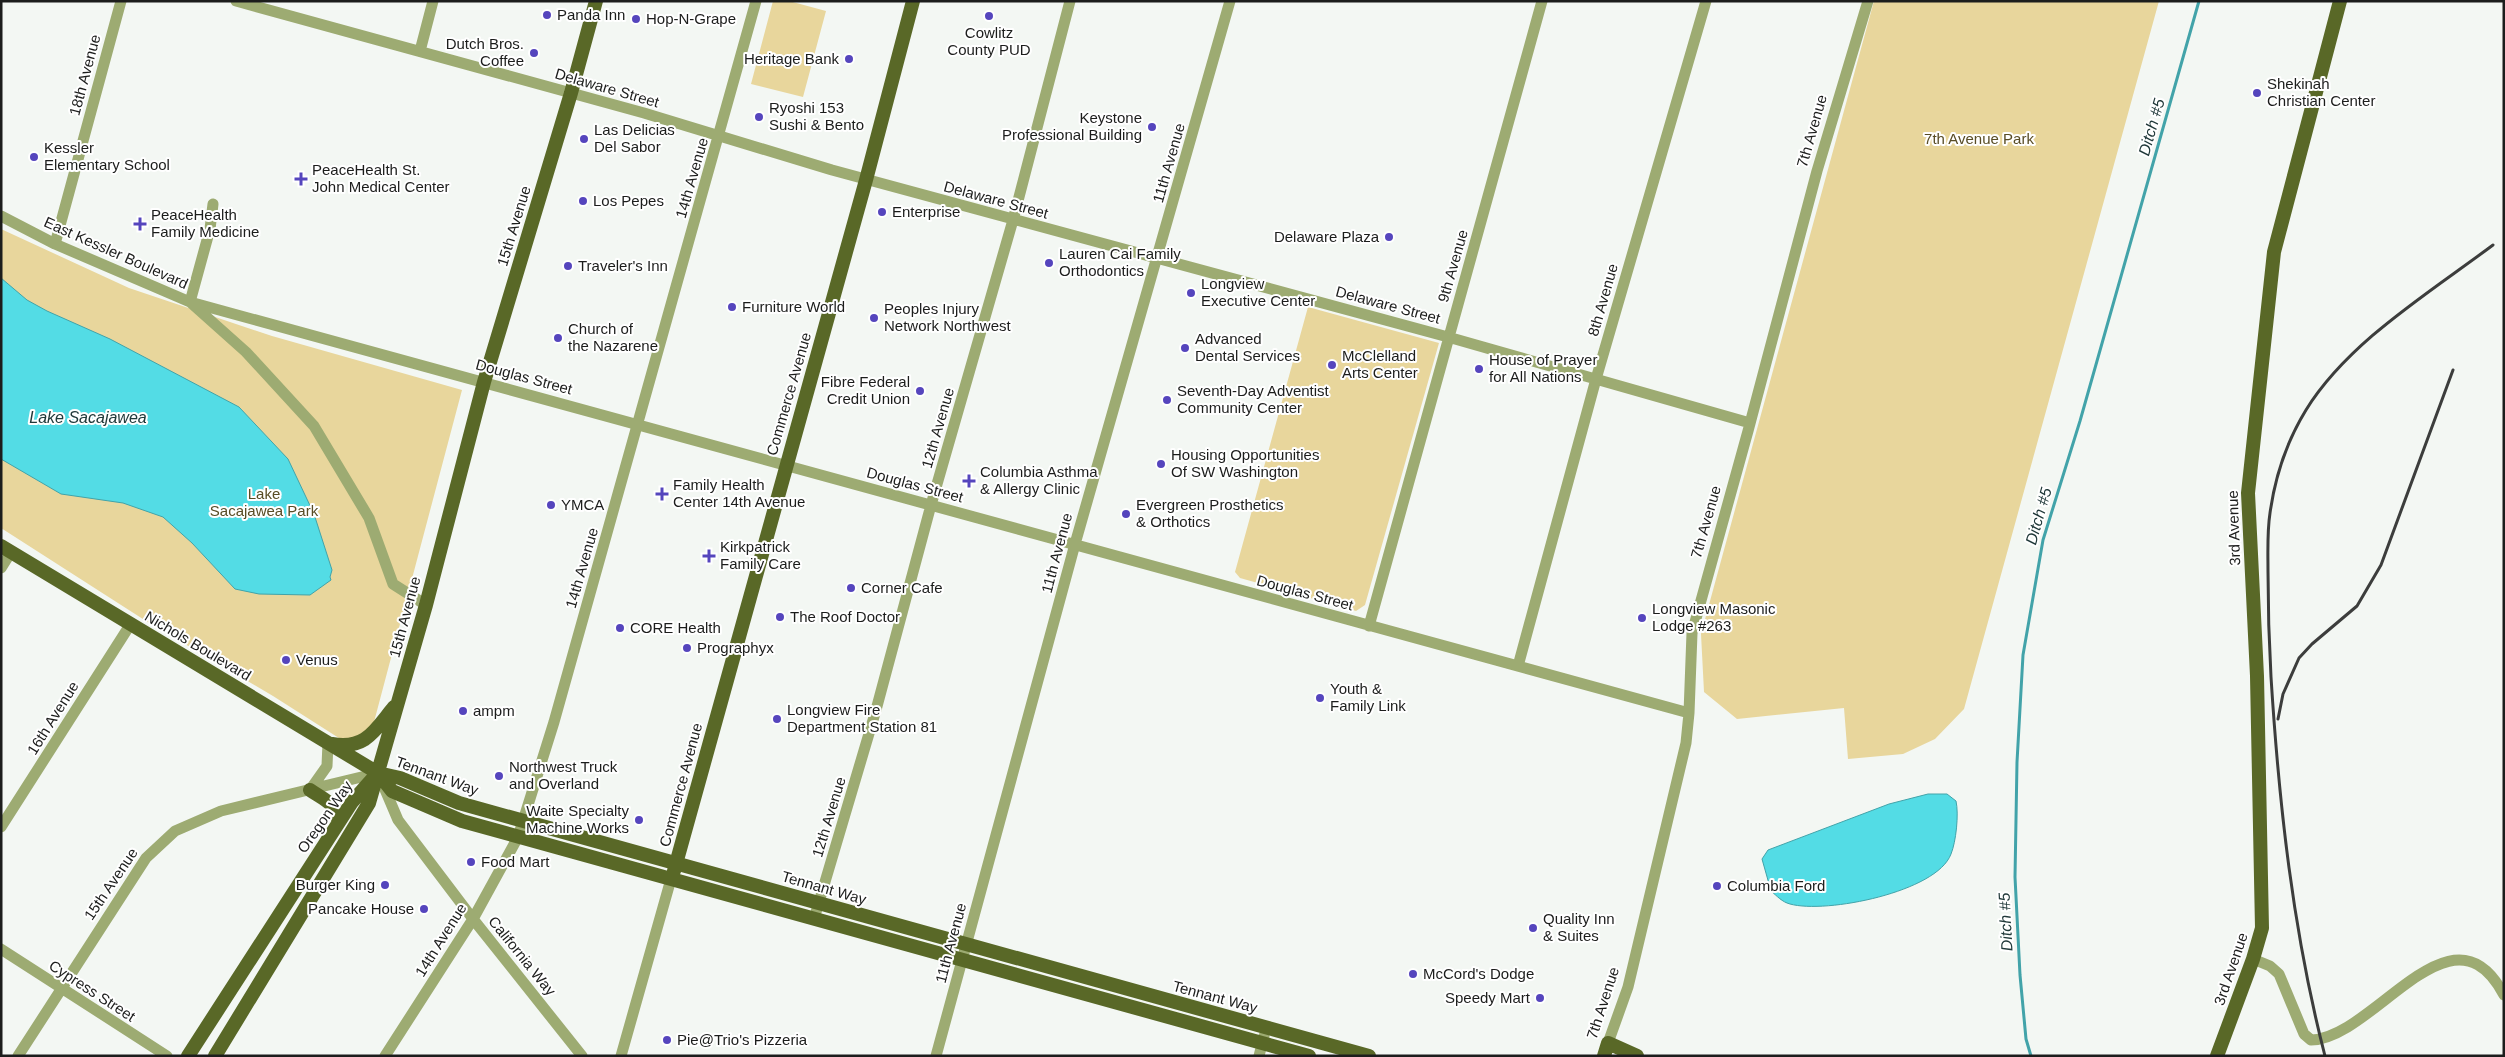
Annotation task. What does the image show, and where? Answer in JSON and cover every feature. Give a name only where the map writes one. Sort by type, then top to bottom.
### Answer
[{"type":"main road","name":"15th Avenue","points":[[378,773],[426,605],[484,382],[571,93],[596,1]]},
{"type":"main road","name":"Commerce Avenue","points":[[671,879],[866,180],[913,1]]},
{"type":"main road","name":"3rd Avenue","points":[[2217,1056],[2253,959],[2262,928],[2257,676],[2248,493],[2274,252],[2340,1]]},
{"type":"main road","name":"Nichols Boulevard","points":[[6,549],[378,773]]},
{"type":"main road","points":[[328,743],[350,746],[367,740],[398,703]]},
{"type":"main road","name":"Tennant Way","points":[[378,773],[400,778],[459,803],[524,822],[1369,1056]]},
{"type":"main road","name":"Tennant Way","points":[[378,773],[392,791],[432,810],[462,821],[962,960],[1260,1049],[1309,1056]]},
{"type":"main road","name":"Oregon Way","points":[[188,1056],[352,802],[378,773]]},
{"type":"main road","name":"Oregon Way","points":[[214,1056],[365,812],[378,773]]},
{"type":"main road","points":[[310,790],[338,812],[338,823]]},
{"type":"main road","points":[[1606,1049],[1636,1056]]},
{"type":"street","name":"18th Avenue","points":[[55,244],[121,1]]},
{"type":"street","name":"Delaware Street","points":[[236,1],[272,6],[420,51],[571,93],[866,180],[1448,337],[1750,423]]},
{"type":"street","points":[[420,51],[433,1]]},
{"type":"street","name":"14th Avenue","points":[[385,1056],[472,919],[518,837],[524,822],[546,751],[756,1]]},
{"type":"street","name":"12th Avenue","points":[[814,918],[876,710],[931,505],[1013,220],[1070,1]]},
{"type":"street","name":"11th Avenue","points":[[936,1056],[1075,544],[1230,1]]},
{"type":"street","name":"9th Avenue","points":[[1369,626],[1542,1]]},
{"type":"street","name":"8th Avenue","points":[[1518,666],[1596,379],[1706,1]]},
{"type":"street","name":"7th Avenue","points":[[1606,1049],[1628,987],[1686,742],[1692,633],[1817,171],[1868,1]]},
{"type":"street","points":[[190,302],[210,229],[214,204]]},
{"type":"street","name":"East Kessler Boulevard","points":[[1,216],[55,244],[190,302],[246,352],[314,426],[369,518],[393,584],[426,605]]},
{"type":"street","name":"Douglas Street","points":[[190,302],[1689,713]]},
{"type":"street","points":[[1,568],[6,549]]},
{"type":"street","name":"16th Avenue","points":[[1,827],[130,625]]},
{"type":"street","points":[[310,790],[327,766],[328,743]]},
{"type":"street","name":"15th Avenue","points":[[18,1056],[146,858],[175,831],[221,812],[378,773]]},
{"type":"street","name":"California Way","points":[[378,773],[398,820],[472,919],[582,1056]]},
{"type":"street","name":"Commerce Avenue","points":[[621,1056],[671,879]]},
{"type":"street","name":"Cypress Street","points":[[1,950],[167,1056]]},
{"type":"street","points":[[2253,959],[2270,966],[2279,974],[2304,1034],[2311,1040],[2321,1039],[2342,1032],[2417,977],[2452,960],[2466,959],[2480,964],[2495,978],[2504,995]]},
{"type":"street","points":[[1260,1049],[1266,1028]]},
{"type":"green space","points":[[773,1],[789,1],[826,11],[803,97],[751,84]]},
{"type":"green space","name":"7th Avenue Park","points":[[1874,1],[2159,1],[1964,709],[1935,739],[1903,754],[1848,759],[1844,708],[1737,719],[1704,692],[1701,634]]},
{"type":"green space","name":"Lake Sacajawea Park","points":[[1,229],[129,288],[272,336],[462,390],[374,722],[367,736],[342,740],[273,696],[146,621],[1,528]]},
{"type":"green space","points":[[1308,307],[1439,343],[1365,605],[1356,611],[1240,578],[1235,572]]},
{"type":"water","name":"Lake Sacajawea","points":[[1,278],[27,300],[47,311],[110,339],[239,407],[288,459],[314,514],[332,570],[331,580],[310,595],[259,594],[235,589],[192,543],[163,517],[123,503],[61,494],[1,459]]},
{"type":"water","points":[[1928,794],[1947,794],[1956,801],[1957,820],[1951,854],[1942,867],[1925,879],[1879,897],[1828,906],[1790,904],[1771,891],[1762,859],[1768,850],[1889,804]]},
{"type":"waterway","name":"Ditch #5","points":[[2031,1056],[2026,1039],[2020,975],[2015,877],[2017,762],[2023,655],[2043,540],[2080,421],[2199,1]]},
{"type":"railway","points":[[2325,1056],[2304,962],[2296,915],[2278,772],[2268,611],[2268,535],[2272,500],[2283,460],[2293,434],[2323,385],[2344,362],[2391,320],[2493,245]]},
{"type":"railway","points":[[2278,719],[2283,694],[2299,658],[2312,644],[2357,606],[2381,565],[2453,370]]},
{"type":"place","name":"Panda Inn","points":[[547,15]]},
{"type":"place","name":"Cowlitz County PUD","points":[[989,16]]},
{"type":"place","name":"Hop-N-Grape","points":[[636,19]]},
{"type":"place","name":"Dutch Bros. Coffee","points":[[534,53]]},
{"type":"place","name":"Heritage Bank","points":[[849,59]]},
{"type":"place","name":"Shekinah Christian Center","points":[[2257,93]]},
{"type":"place","name":"Ryoshi 153 Sushi & Bento","points":[[759,117]]},
{"type":"place","name":"Keystone Professional Building","points":[[1152,127]]},
{"type":"place","name":"Las Delicias Del Sabor","points":[[584,139]]},
{"type":"place","name":"Kessler Elementary School","points":[[34,157]]},
{"type":"place","name":"PeaceHealth St. John Medical Center","points":[[301,179]]},
{"type":"place","name":"Los Pepes","points":[[583,201]]},
{"type":"place","name":"Enterprise","points":[[882,212]]},
{"type":"place","name":"PeaceHealth Family Medicine","points":[[140,224]]},
{"type":"place","name":"Delaware Plaza","points":[[1389,237]]},
{"type":"place","name":"Lauren Cai Family Orthodontics","points":[[1049,263]]},
{"type":"place","name":"Traveler's Inn","points":[[568,266]]},
{"type":"place","name":"Longview Executive Center","points":[[1191,293]]},
{"type":"place","name":"Furniture World","points":[[732,307]]},
{"type":"place","name":"Peoples Injury Network Northwest","points":[[874,318]]},
{"type":"place","name":"Church of the Nazarene","points":[[558,338]]},
{"type":"place","name":"Advanced Dental Services","points":[[1185,348]]},
{"type":"place","name":"McClelland Arts Center","points":[[1332,365]]},
{"type":"place","name":"House of Prayer for All Nations","points":[[1479,369]]},
{"type":"place","name":"Fibre Federal Credit Union","points":[[920,391]]},
{"type":"place","name":"Seventh-Day Adventist Community Center","points":[[1167,400]]},
{"type":"place","name":"Housing Opportunities Of SW Washington","points":[[1161,464]]},
{"type":"place","name":"Columbia Asthma & Allergy Clinic","points":[[969,481]]},
{"type":"place","name":"Family Health Center 14th Avenue","points":[[662,494]]},
{"type":"place","name":"YMCA","points":[[551,505]]},
{"type":"place","name":"Evergreen Prosthetics & Orthotics","points":[[1126,514]]},
{"type":"place","name":"Kirkpatrick Family Care","points":[[709,556]]},
{"type":"place","name":"Corner Cafe","points":[[851,588]]},
{"type":"place","name":"The Roof Doctor","points":[[780,617]]},
{"type":"place","name":"Longview Masonic Lodge #263","points":[[1642,618]]},
{"type":"place","name":"CORE Health","points":[[620,628]]},
{"type":"place","name":"Prographyx","points":[[687,648]]},
{"type":"place","name":"Venus","points":[[286,660]]},
{"type":"place","name":"Youth & Family Link","points":[[1320,698]]},
{"type":"place","name":"ampm","points":[[463,711]]},
{"type":"place","name":"Longview Fire Department Station 81","points":[[777,719]]},
{"type":"place","name":"Northwest Truck and Overland","points":[[499,776]]},
{"type":"place","name":"Waite Specialty Machine Works","points":[[639,820]]},
{"type":"place","name":"Food Mart","points":[[471,862]]},
{"type":"place","name":"Burger King","points":[[385,885]]},
{"type":"place","name":"Columbia Ford","points":[[1717,886]]},
{"type":"place","name":"Pancake House","points":[[424,909]]},
{"type":"place","name":"Quality Inn & Suites","points":[[1533,928]]},
{"type":"place","name":"McCord's Dodge","points":[[1413,974]]},
{"type":"place","name":"Speedy Mart","points":[[1540,998]]},
{"type":"place","name":"Pie@Trio's Pizzeria","points":[[667,1040]]}]
